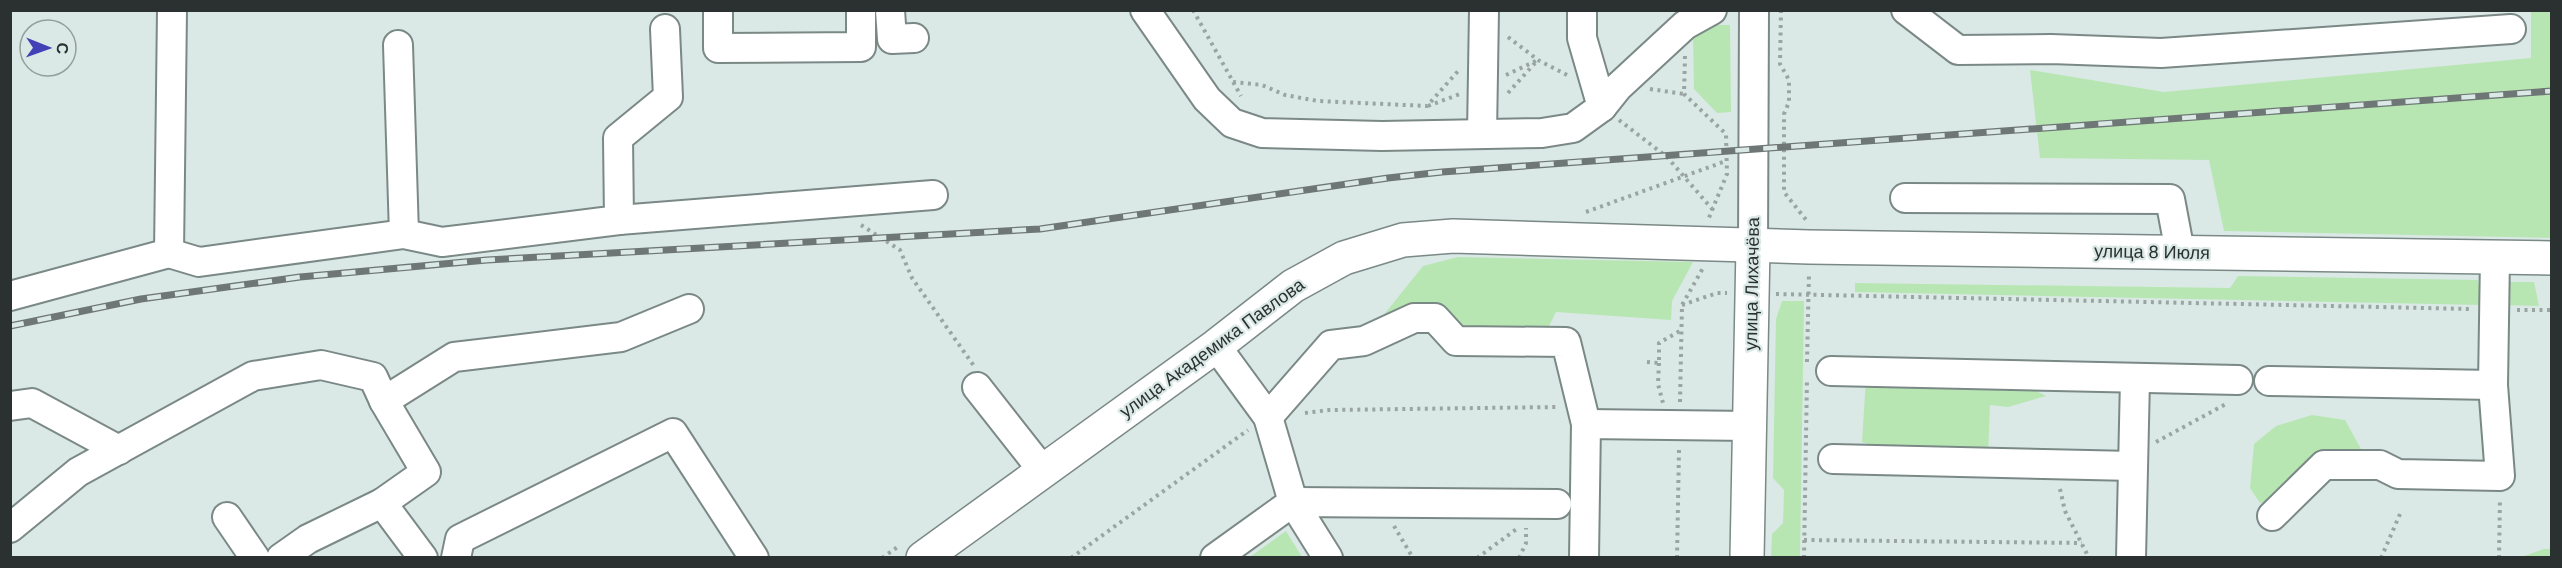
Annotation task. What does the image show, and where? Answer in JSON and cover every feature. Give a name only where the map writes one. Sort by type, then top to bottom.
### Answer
[{"type":"main road","name":"улица Академика Павлова","points":[[923,558],[1216,346],[1293,286],[1344,258],[1403,240],[1453,236],[1753,246]]},
{"type":"main road","name":"улица 8 Июля","points":[[1753,246],[2552,258]]},
{"type":"main road","name":"улица Лихачёва","points":[[1747,558],[1753,246]]},
{"type":"street","points":[[169,254],[172,10]]},
{"type":"street","points":[[718,10],[718,48],[861,47],[861,10]]},
{"type":"street","points":[[890,10],[892,39],[914,38]]},
{"type":"street","points":[[1145,10],[1208,99],[1232,123],[1262,134],[1382,136],[1542,133],[1573,128],[1602,107],[1618,87],[1685,25],[1712,10]]},
{"type":"street","points":[[1482,134],[1484,10]]},
{"type":"street","points":[[1582,10],[1582,38],[1602,107]]},
{"type":"street","name":"улица Лихачёва","points":[[1753,246],[1754,10]]},
{"type":"street","points":[[1906,10],[1958,50],[2051,49],[2178,52],[2511,29]]},
{"type":"street","points":[[619,220],[618,138],[668,97],[665,28]]},
{"type":"street","points":[[398,45],[404,234]]},
{"type":"street","points":[[10,296],[169,254],[199,262],[404,234],[442,242],[619,220],[933,195]]},
{"type":"street","points":[[1905,198],[2170,199],[2180,252]]},
{"type":"street","points":[[2272,516],[2324,465],[2380,465],[2398,474],[2500,476],[2493,385],[2495,257]]},
{"type":"street","points":[[384,401],[454,357],[621,337],[689,309]]},
{"type":"street","points":[[1268,417],[1331,345],[1364,341],[1414,318],[1435,318],[1456,341],[1566,342],[1584,416],[1584,558]]},
{"type":"street","points":[[1216,346],[1268,417],[1293,501],[1328,558]]},
{"type":"street","points":[[10,528],[78,472],[253,376],[321,365],[372,377],[426,472],[382,503],[308,539],[281,558]]},
{"type":"street","points":[[1831,371],[2135,379],[2233,392]]},
{"type":"street","points":[[2131,558],[2135,379]]},
{"type":"street","points":[[2269,381],[2493,385]]},
{"type":"street","points":[[977,387],[1043,471]]},
{"type":"street","points":[[10,406],[32,403],[119,450]]},
{"type":"street","points":[[1584,416],[1750,426]]},
{"type":"street","points":[[456,558],[460,539],[673,433],[754,558]]},
{"type":"street","points":[[1833,459],[2056,464],[2133,460]]},
{"type":"street","points":[[1215,558],[1293,501],[1557,504]]},
{"type":"street","points":[[382,503],[423,558]]},
{"type":"street","points":[[227,517],[255,558]]},
{"type":"path","points":[[1193,10],[1262,134]]},
{"type":"path","points":[[1781,10],[1780,64],[1789,80],[1789,102],[1784,114],[1784,192],[1809,224],[1804,558]]},
{"type":"path","points":[[1685,25],[1684,94],[1726,134],[1727,174],[1706,225],[1705,244]]},
{"type":"path","points":[[1233,82],[1262,85],[1285,95],[1318,101],[1427,106],[1483,43]]},
{"type":"path","points":[[1602,107],[1667,157],[1713,210]]},
{"type":"path","points":[[847,201],[862,228],[900,250],[912,278],[984,381],[977,387]]},
{"type":"path","points":[[1809,295],[2552,310]]},
{"type":"path","points":[[1672,407],[1664,407],[1658,384],[1659,343],[1681,330]]},
{"type":"path","points":[[1647,362],[1659,363]]},
{"type":"path","points":[[2133,460],[2233,392]]},
{"type":"path","points":[[1071,558],[1268,417],[1329,410],[1584,416]]},
{"type":"path","points":[[2056,464],[2065,511],[2090,558]]},
{"type":"path","points":[[2499,558],[2500,476]]},
{"type":"path","points":[[1380,502],[1413,558]]},
{"type":"path","points":[[2381,558],[2400,514]]},
{"type":"path","points":[[1477,558],[1526,522],[1526,543],[1519,558]]},
{"type":"path","points":[[1804,540],[2082,543]]},
{"type":"green space","points":[[2531,11],[2551,11],[2551,238],[2224,231],[2209,160],[2040,158],[2030,70],[2164,92],[2531,58]]},
{"type":"green space","points":[[1708,25],[1730,25],[1731,112],[1717,113],[1694,89],[1693,36]]},
{"type":"green space","points":[[1458,257],[1693,262],[1672,301],[1671,320],[1556,312],[1544,336],[1461,337],[1419,313],[1370,332],[1423,266]]},
{"type":"green space","points":[[2238,276],[2478,280],[2483,305],[1855,292],[1855,283],[2230,288]]},
{"type":"green space","points":[[2510,282],[2534,282],[2539,306],[2501,305]]},
{"type":"green space","points":[[1782,301],[1804,301],[1800,557],[1771,557],[1772,534],[1783,523],[1784,490],[1773,478],[1776,319]]},
{"type":"green space","points":[[1866,378],[2021,383],[2046,396],[2008,407],[1990,405],[1988,456],[1881,448],[1862,442]]},
{"type":"green space","points":[[2312,415],[2345,420],[2361,449],[2282,499],[2260,503],[2250,488],[2254,444],[2276,426]]},
{"type":"green space","points":[[1286,531],[1302,557],[1250,557]]},
{"type":"green space","points":[[2544,549],[2551,549],[2551,557],[2521,557]]},
{"type":"railway","points":[[10,326],[141,299],[300,277],[487,260],[1040,229],[1442,172],[2552,91]]}]
